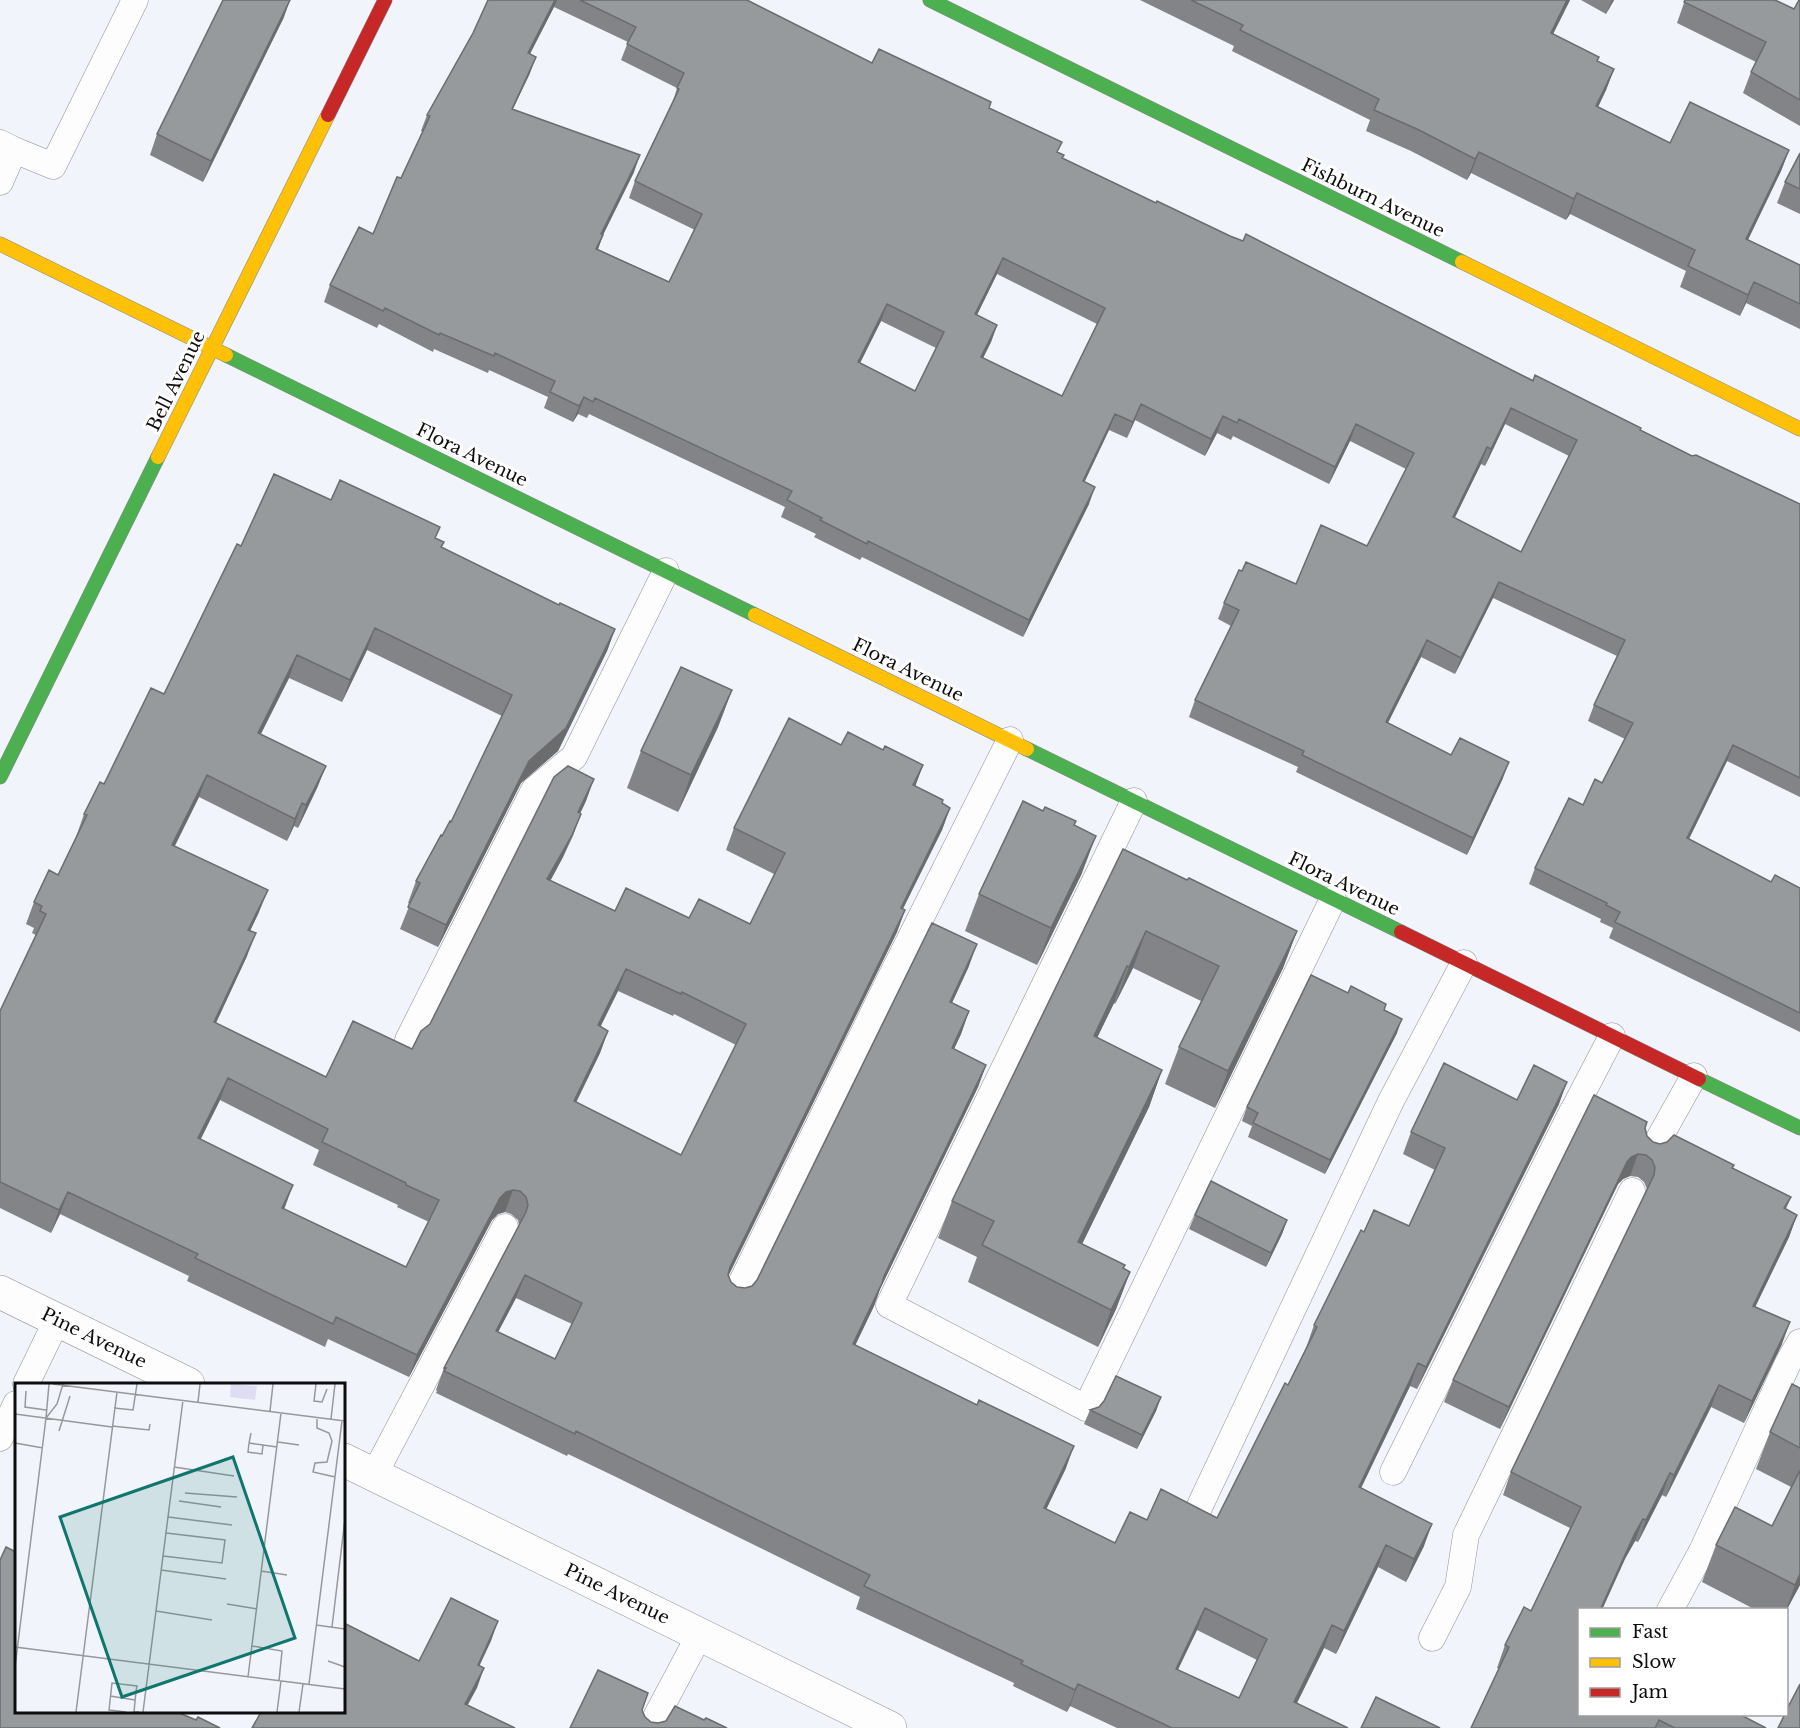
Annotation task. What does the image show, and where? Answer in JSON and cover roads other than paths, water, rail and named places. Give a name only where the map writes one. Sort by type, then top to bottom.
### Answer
[{"type":"street","name":"Bell Avenue","points":[[0,777],[385,0]]},
{"type":"street","name":"Fishburn Avenue","points":[[930,0],[1800,429]]},
{"type":"street","name":"Flora Avenue","points":[[0,244],[1800,1128]]},
{"type":"street","name":"Pine Avenue","points":[[0,1292],[186,1383]]},
{"type":"street","name":"Pine Avenue","points":[[345,1460],[890,1728]]},
{"type":"lane","points":[[0,182],[7,146],[53,166],[135,0]]},
{"type":"lane","points":[[408,1040],[534,790],[574,757],[666,571]]},
{"type":"lane","points":[[735,1296],[1010,740]]},
{"type":"lane","points":[[1134,801],[889,1305],[1086,1407],[1333,899]]},
{"type":"lane","points":[[1196,1514],[1391,1101],[1464,963]]},
{"type":"lane","points":[[1393,1472],[1612,1036]]},
{"type":"lane","points":[[1652,1151],[1694,1076]]},
{"type":"lane","points":[[1432,1638],[1458,1587],[1466,1535],[1632,1191]]},
{"type":"lane","points":[[374,1475],[505,1227]]},
{"type":"lane","points":[[26,1383],[57,1320]]},
{"type":"lane","points":[[1671,1608],[1702,1551],[1789,1361],[1800,1342]]},
{"type":"lane","points":[[0,1438],[15,1406]]},
{"type":"lane","points":[[650,1728],[700,1634]]}]
